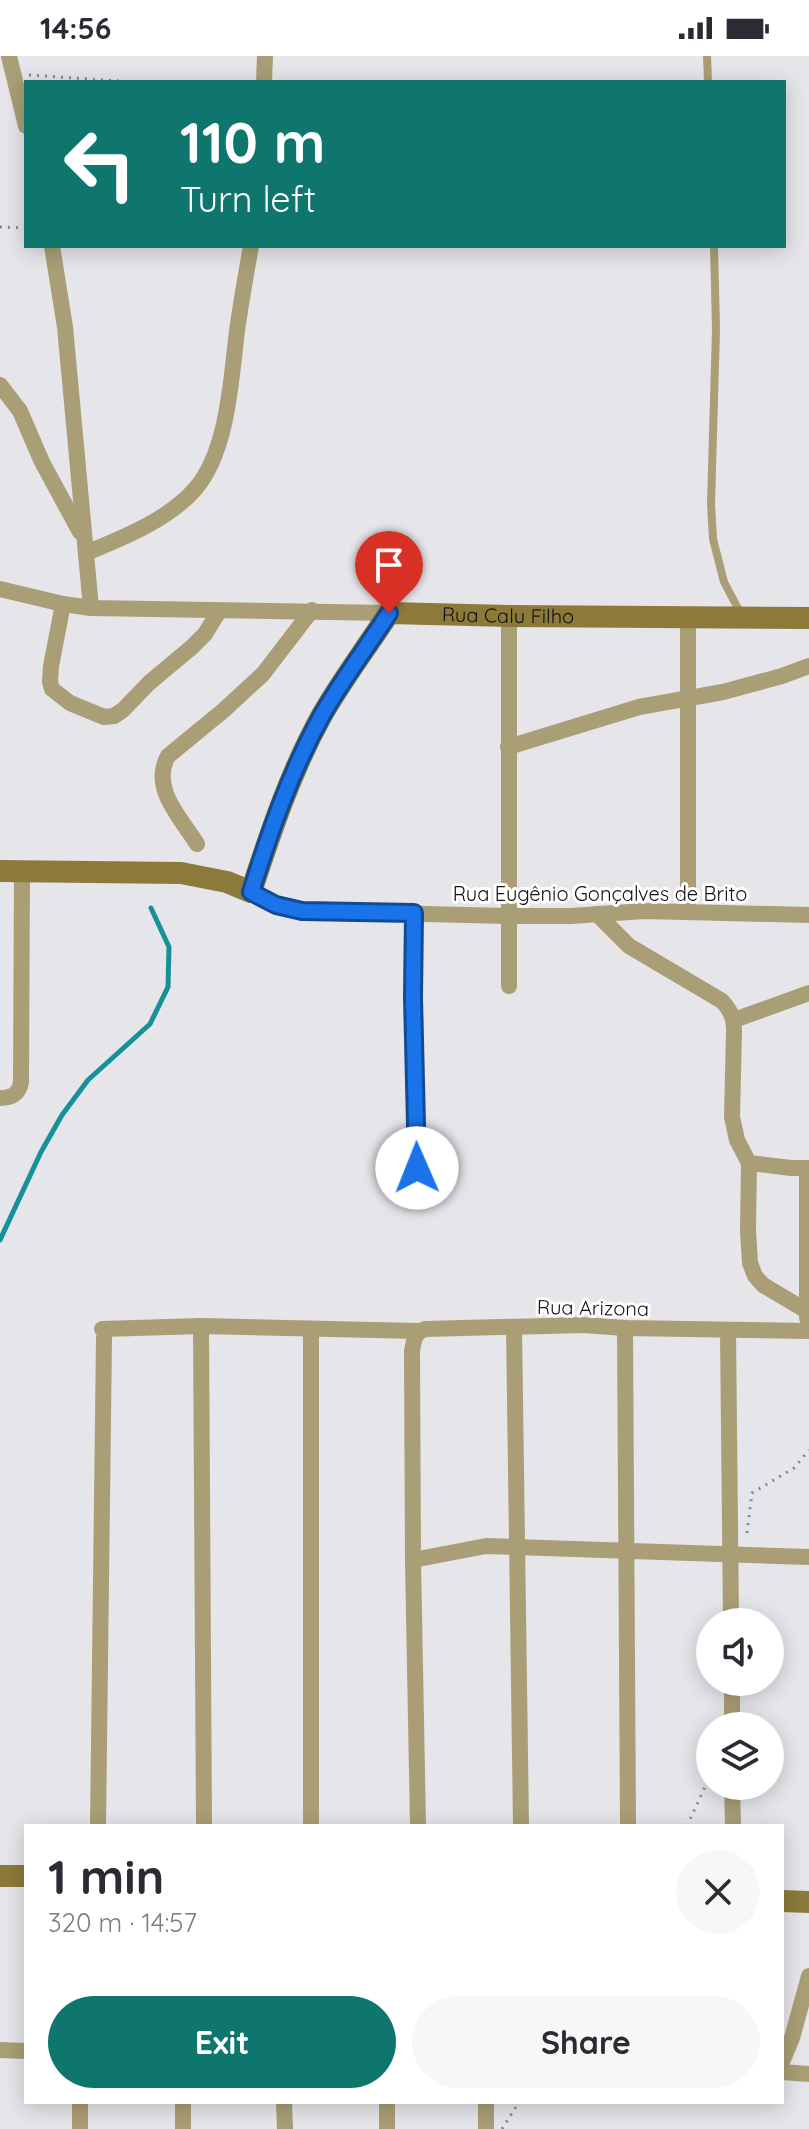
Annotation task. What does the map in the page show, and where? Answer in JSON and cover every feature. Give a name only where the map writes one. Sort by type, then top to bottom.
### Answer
[{"type":"street","points":[[9,56],[24,117]]},
{"type":"street","points":[[264,80],[265,56]]},
{"type":"street","points":[[52,248],[65,327],[91,608]]},
{"type":"street","points":[[86,546],[120,540],[151,523],[183,501],[210,466],[229,395],[251,248]]},
{"type":"street","points":[[0,385],[20,411],[42,462],[86,546]]},
{"type":"street","points":[[0,589],[91,608],[389,613]]},
{"type":"street","points":[[63,604],[52,656],[52,689],[70,703],[104,717],[114,716],[123,710],[149,683],[192,647],[205,634],[219,611]]},
{"type":"street","points":[[197,844],[163,787],[160,778],[162,766],[168,756],[263,674],[312,610]]},
{"type":"street","points":[[0,1098],[17,1093],[21,1082],[11,871],[181,873],[227,882],[251,892],[274,820],[321,717],[389,613]]},
{"type":"street","name":"Rua Calu Filho","points":[[389,613],[809,618]]},
{"type":"street","points":[[509,616],[509,986]]},
{"type":"street","points":[[688,616],[688,912]]},
{"type":"street","points":[[508,747],[639,707],[723,692],[809,666]]},
{"type":"street","name":"Rua Eugênio Gonçalves de Brito","points":[[251,892],[276,905],[302,911],[508,916],[644,911],[809,915]]},
{"type":"street","points":[[414,913],[417,1168]]},
{"type":"street","points":[[597,914],[629,946],[722,1001],[732,1015],[732,1117],[737,1140],[749,1163],[750,1263],[755,1276],[771,1291],[807,1311]]},
{"type":"street","points":[[732,1015],[809,993]]},
{"type":"street","points":[[749,1163],[808,1168],[808,1331]]},
{"type":"street","name":"Rua Arizona","points":[[98,1824],[103,1333],[201,1326],[418,1331],[583,1325],[808,1331]]},
{"type":"street","points":[[201,1326],[204,1824]]},
{"type":"street","points":[[514,1327],[521,1824]]},
{"type":"street","points":[[625,1328],[628,1824]]},
{"type":"street","points":[[311,1330],[311,1824]]},
{"type":"street","points":[[728,1330],[737,1556],[732,1608]]},
{"type":"street","points":[[418,1331],[412,1351],[418,1824]]},
{"type":"street","points":[[413,1560],[486,1546],[809,1557]]},
{"type":"street","points":[[732,1800],[733,1824]]},
{"type":"street","points":[[0,1876],[24,1876]]},
{"type":"street","points":[[784,1901],[809,1902]]},
{"type":"street","points":[[784,2057],[809,1976]]},
{"type":"street","points":[[0,2050],[24,2051]]},
{"type":"street","points":[[784,2072],[809,2074]]},
{"type":"street","points":[[80,2104],[80,2129]]},
{"type":"street","points":[[183,2104],[183,2129]]},
{"type":"street","points":[[284,2104],[285,2129]]},
{"type":"street","points":[[387,2104],[387,2129]]},
{"type":"street","points":[[486,2104],[486,2129]]},
{"type":"lane","points":[[707,56],[708,80]]},
{"type":"lane","points":[[714,248],[713,539],[724,582],[743,617]]},
{"type":"path","points":[[14,74],[104,80]]},
{"type":"path","points":[[0,227],[24,228]]},
{"type":"path","points":[[737,1556],[752,1493],[794,1468],[809,1450]]},
{"type":"path","points":[[688,1824],[699,1800]]},
{"type":"path","points":[[502,2129],[518,2104]]},
{"type":"waterway","points":[[0,1240],[62,1115],[88,1080],[150,1024],[168,987],[169,947],[151,908]]},
{"type":"route","points":[[389,613],[321,717],[274,820],[251,892],[276,905],[302,911],[414,913],[417,1168]]}]
